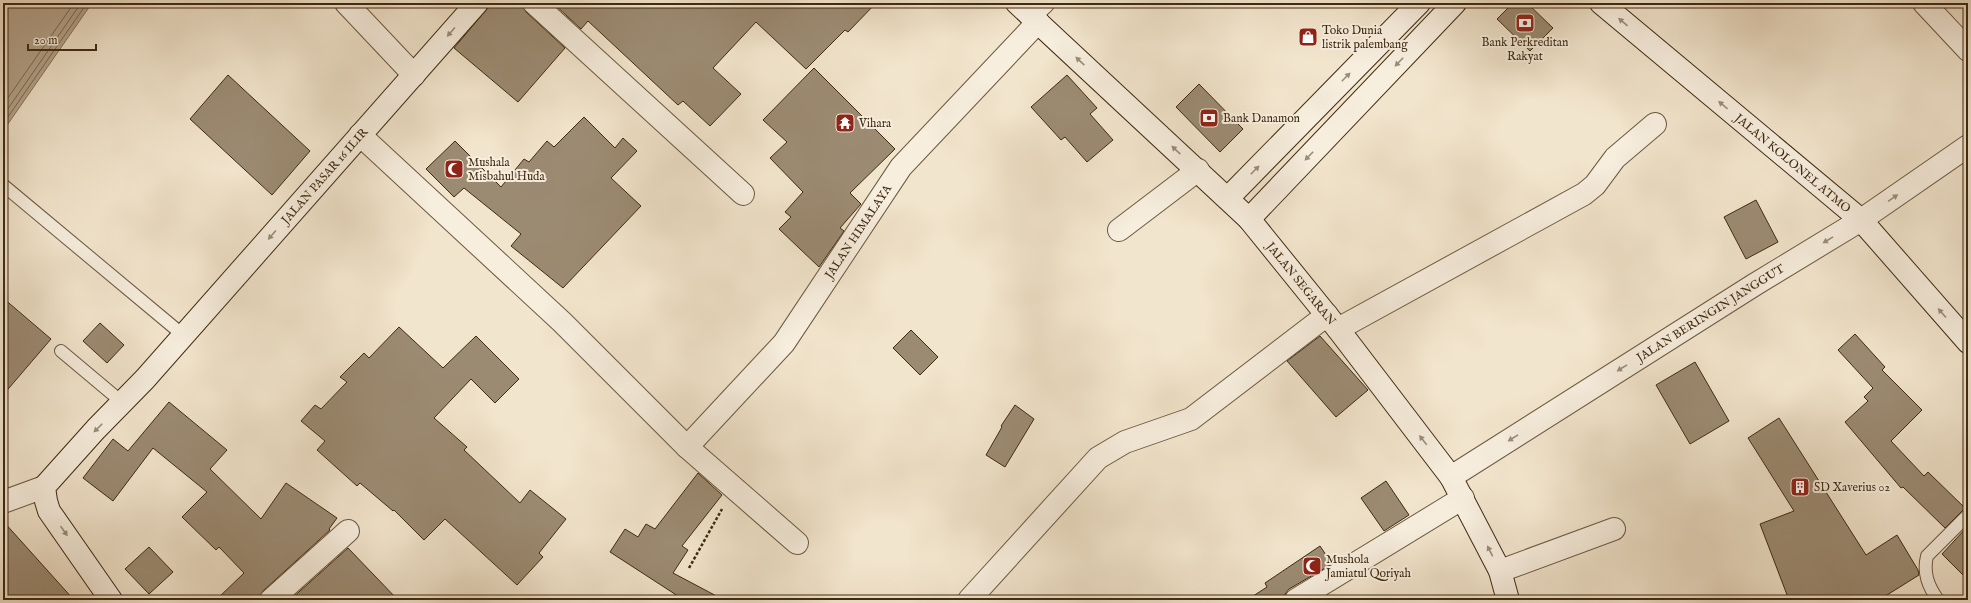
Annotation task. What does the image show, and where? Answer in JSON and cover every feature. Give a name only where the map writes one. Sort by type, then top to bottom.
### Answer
[{"type":"street","points":[[346,3],[414,75]]},
{"type":"street","points":[[534,3],[743,194]]},
{"type":"street","points":[[1228,198],[1419,3]]},
{"type":"street","points":[[1249,219],[1455,3]]},
{"type":"street","name":"JALAN KOLONEL ATMO","points":[[1601,3],[1861,220],[1968,342]]},
{"type":"street","points":[[1924,3],[1968,50]]},
{"type":"street","name":"JALAN PASAR 16 ILIR","points":[[44,487],[96,429],[123,404],[414,75],[469,6]]},
{"type":"street","name":"JALAN SEGARAN","points":[[1032,11],[1249,219],[1332,322],[1451,477],[1500,570],[1508,600]]},
{"type":"street","name":"JALAN HIMALAYA","points":[[687,447],[784,343],[901,167],[1032,11]]},
{"type":"street","points":[[1400,23],[1421,39]]},
{"type":"street","points":[[1330,94],[1349,114]]},
{"type":"street","points":[[969,600],[1098,458],[1125,442],[1191,419],[1332,322],[1584,194],[1595,185],[1615,158],[1655,124]]},
{"type":"street","points":[[360,135],[562,322],[687,447],[797,543]]},
{"type":"street","name":"JALAN BERINGIN JANGGUT","points":[[1451,477],[1747,289],[1861,220],[1968,146]]},
{"type":"street","points":[[1119,230],[1198,170]]},
{"type":"street","points":[[3,502],[44,487],[49,511],[111,600]]},
{"type":"street","points":[[1296,600],[1463,498]]},
{"type":"street","points":[[1500,570],[1614,529]]},
{"type":"street","points":[[271,600],[348,531]]},
{"type":"lane","points":[[3,185],[177,342]]},
{"type":"lane","points":[[61,351],[123,404]]},
{"type":"lane","points":[[1938,600],[1928,585],[1924,565],[1926,556],[1968,515]]},
{"type":"path","points":[[689,568],[701,543],[734,489]]},
{"type":"water","points":[[3,3],[92,3],[3,131]]},
{"type":"building","points":[[492,3],[522,3],[526,12],[565,48],[518,102],[454,48]]},
{"type":"building","points":[[553,3],[876,3],[848,32],[845,30],[806,69],[756,22],[713,68],[741,94],[710,126],[683,101],[678,105],[588,21],[581,29]]},
{"type":"building","name":"Bank Perkreditan Rakyat","points":[[1513,3],[1527,3],[1553,28],[1530,51],[1497,19]]},
{"type":"building","points":[[814,68],[895,149],[850,193],[861,204],[840,228],[844,231],[819,267],[779,229],[791,217],[785,212],[803,192],[770,158],[787,142],[763,120]]},
{"type":"building","points":[[228,75],[310,151],[272,195],[190,119]]},
{"type":"building","points":[[1067,75],[1097,108],[1090,114],[1113,140],[1087,162],[1065,137],[1061,140],[1031,107]]},
{"type":"building","name":"Bank Danamon","points":[[1199,84],[1243,129],[1220,152],[1176,107]]},
{"type":"building","points":[[584,117],[615,148],[623,138],[637,151],[611,178],[641,206],[563,288],[511,246],[521,234],[464,188],[454,197],[426,169],[455,141],[501,187],[524,159],[529,162],[547,141],[554,147]]},
{"type":"building","points":[[1756,200],[1778,242],[1746,259],[1724,217]]},
{"type":"building","points":[[3,298],[51,339],[3,395]]},
{"type":"building","points":[[100,323],[124,345],[107,363],[83,341]]},
{"type":"building","points":[[399,327],[443,368],[476,336],[519,379],[495,403],[471,379],[434,418],[467,447],[464,450],[520,503],[530,490],[566,519],[539,553],[543,557],[517,585],[445,519],[424,540],[394,510],[393,511],[360,483],[357,486],[317,450],[325,441],[301,421],[315,405],[321,409],[347,382],[340,377],[364,353],[369,358]]},
{"type":"building","points":[[911,330],[938,357],[920,375],[893,348]]},
{"type":"building","points":[[1855,334],[1885,367],[1882,370],[1922,410],[1891,441],[1924,476],[1928,472],[1965,508],[1945,528],[1903,487],[1901,488],[1845,422],[1868,401],[1864,397],[1873,388],[1838,350]]},
{"type":"building","points":[[1320,336],[1368,390],[1336,417],[1287,361]]},
{"type":"building","points":[[1695,362],[1729,421],[1690,444],[1656,385]]},
{"type":"building","points":[[169,402],[227,450],[210,469],[261,519],[286,483],[337,518],[329,529],[330,530],[263,591],[259,600],[216,600],[244,573],[219,547],[216,550],[182,517],[207,492],[153,448],[113,501],[83,478],[113,439],[128,451]]},
{"type":"building","points":[[1015,405],[1034,419],[1005,467],[986,455],[1002,427],[1001,426]]},
{"type":"building","name":"SD Xaverius 02","points":[[1779,418],[1866,555],[1897,535],[1918,570],[1919,575],[1879,600],[1789,600],[1760,524],[1794,511],[1748,438]]},
{"type":"building","points":[[698,473],[722,495],[682,546],[688,550],[673,573],[724,600],[684,600],[610,552],[625,529],[638,537],[646,524],[655,529]]},
{"type":"building","points":[[1386,481],[1409,515],[1384,531],[1361,498]]},
{"type":"building","points":[[3,521],[74,600],[3,600]]},
{"type":"building","points":[[1968,526],[1968,580],[1942,554]]},
{"type":"building","points":[[1320,546],[1332,564],[1289,589],[1285,594],[1284,599],[1247,600],[1267,587],[1265,583]]},
{"type":"building","points":[[149,547],[173,572],[149,594],[125,569]]},
{"type":"building","points":[[348,548],[398,600],[290,600]]},
{"type":"place","name":"Bank Perkreditan Rakyat","points":[[1525,23]]},
{"type":"place","name":"Toko Dunia listrik palembang","points":[[1308,37]]},
{"type":"place","name":"Bank Danamon","points":[[1209,118]]},
{"type":"place","name":"Vihara","points":[[845,123]]},
{"type":"place","name":"Mushala Misbahul Huda","points":[[454,169]]},
{"type":"place","name":"SD Xaverius 02","points":[[1800,487]]},
{"type":"place","name":"Mushola Jamiatul Qoriyah","points":[[1312,566]]}]
